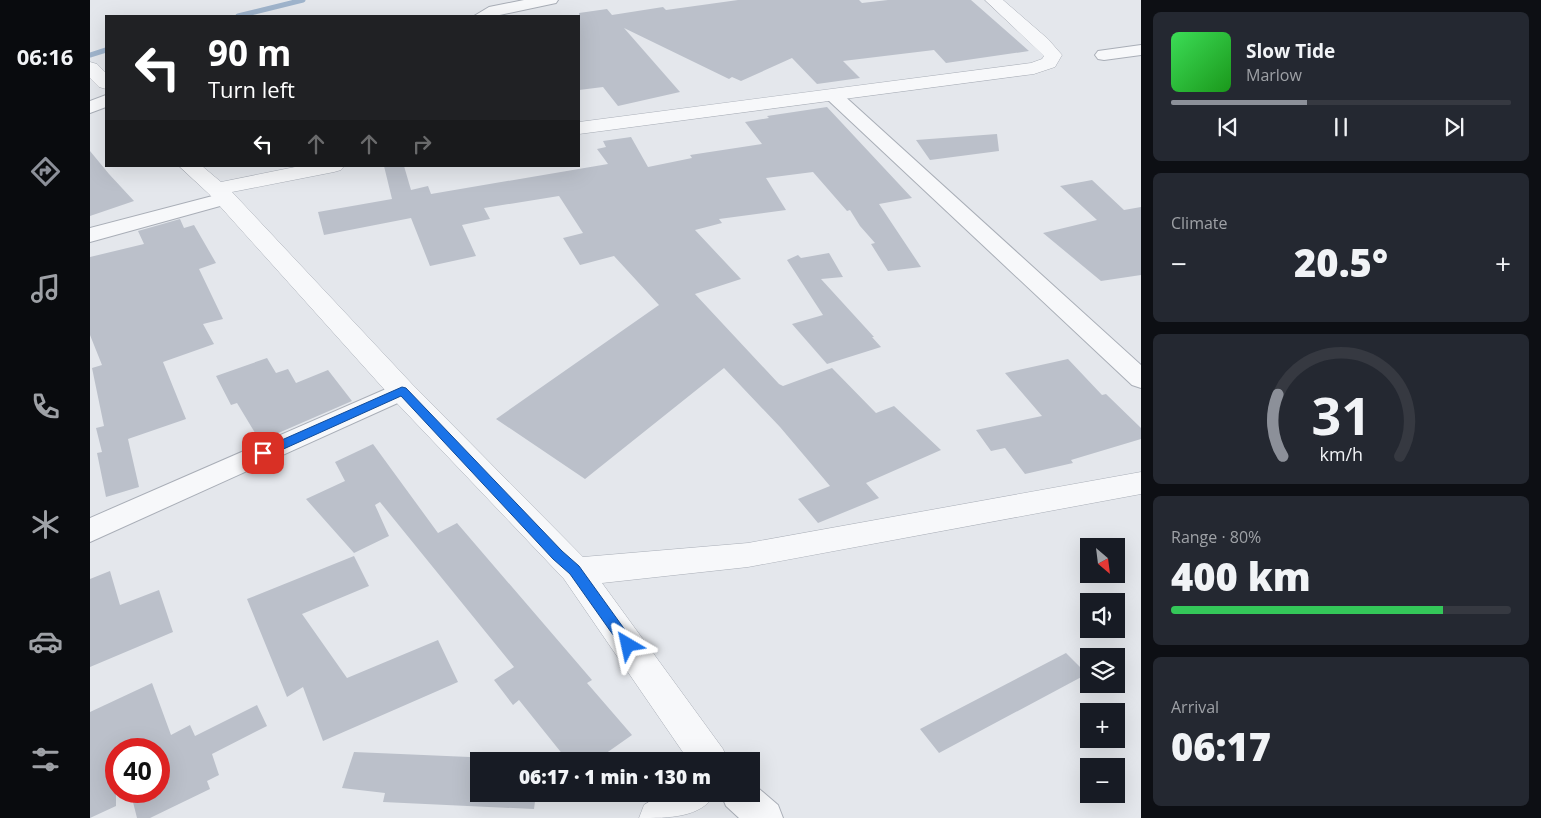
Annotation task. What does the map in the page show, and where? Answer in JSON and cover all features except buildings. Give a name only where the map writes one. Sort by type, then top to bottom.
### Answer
[{"type":"street","points":[[484,15],[495,10],[550,0]]},
{"type":"street","points":[[580,128],[834,96],[1034,68],[1049,63],[1052,55],[1042,43],[993,0]]},
{"type":"street","points":[[1104,55],[1141,50]]},
{"type":"street","points":[[90,68],[105,82]]},
{"type":"street","points":[[834,96],[1141,379]]},
{"type":"street","points":[[90,107],[105,101]]},
{"type":"street","points":[[190,167],[220,194],[402,391],[558,555],[575,570],[704,752]]},
{"type":"street","points":[[90,235],[220,194],[330,167]]},
{"type":"street","points":[[90,531],[402,391]]},
{"type":"street","points":[[575,570],[601,570],[748,555],[1141,484]]},
{"type":"street","points":[[658,818],[683,802]]},
{"type":"street","points":[[748,802],[766,818]]},
{"type":"waterway","points":[[242,15],[303,0]]},
{"type":"waterway","points":[[90,55],[105,50]]},
{"type":"route","points":[[263,453],[402,391],[558,555],[575,570],[628,645]]}]
